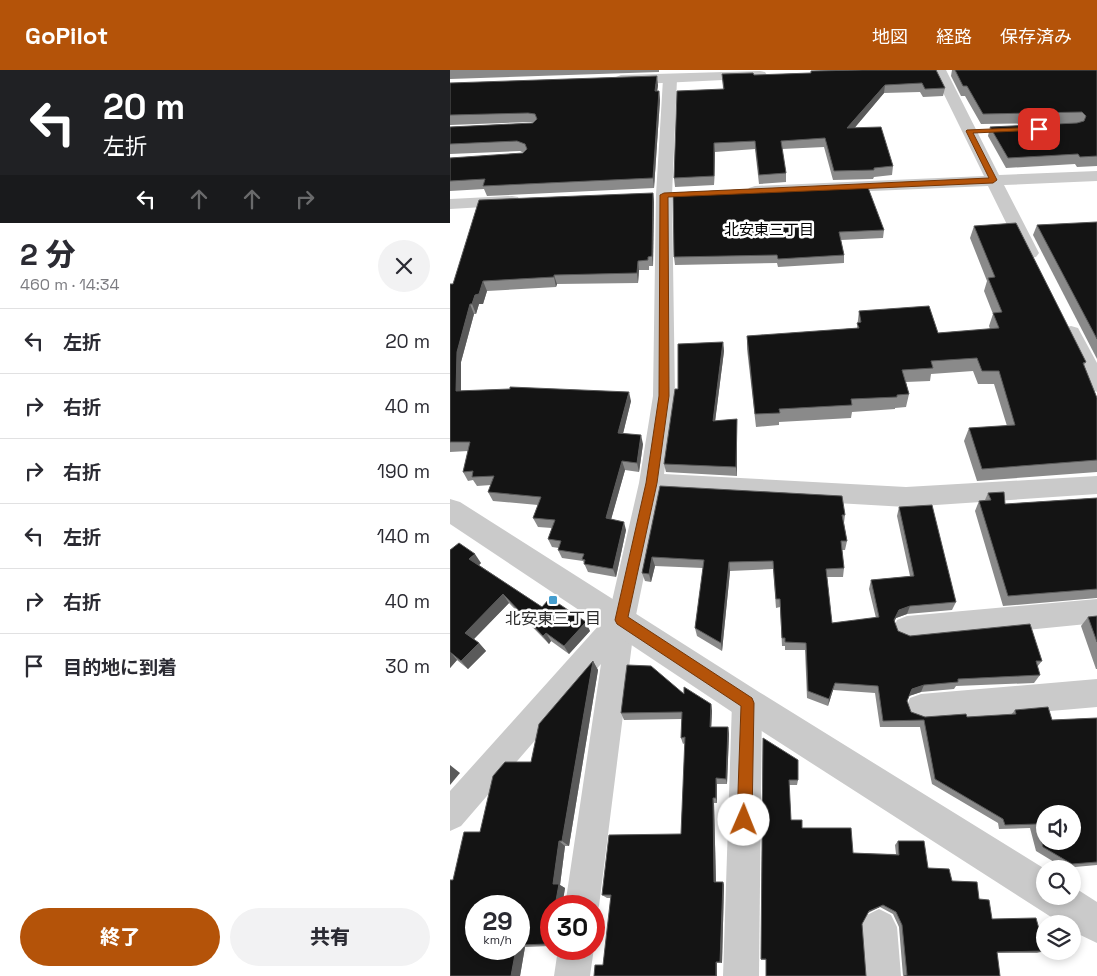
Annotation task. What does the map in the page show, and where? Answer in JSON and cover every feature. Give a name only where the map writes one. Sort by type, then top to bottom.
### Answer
[{"type":"street","points":[[941,71],[1038,269]]},
{"type":"street","points":[[610,81],[775,75]]},
{"type":"street","points":[[584,895],[621,620],[651,483],[664,396],[664,195],[670,79]]},
{"type":"street","points":[[969,131],[988,130]]},
{"type":"street","points":[[744,191],[1097,176]]},
{"type":"street","points":[[450,204],[528,201]]},
{"type":"street","points":[[1065,322],[1097,384]]},
{"type":"street","points":[[651,483],[906,497],[1097,485]]},
{"type":"street","points":[[450,510],[747,703],[1036,886]]},
{"type":"street","points":[[907,629],[1097,611]]},
{"type":"street","points":[[450,815],[621,620]]},
{"type":"street","points":[[921,708],[1097,693]]},
{"type":"street","points":[[741,976],[747,703]]},
{"type":"street","points":[[1066,905],[1097,924]]},
{"type":"street","points":[[879,927],[883,976]]},
{"type":"street","points":[[572,976],[574,960]]},
{"type":"building","points":[[863,70],[936,70],[945,88],[925,89],[922,83],[885,85],[847,128],[881,127],[893,166],[874,168],[874,170],[834,171],[825,138],[781,141],[786,173],[759,175],[755,141],[714,143],[714,176],[674,178],[677,91],[724,89],[722,74],[753,73],[754,75]]},
{"type":"building","points":[[955,70],[1097,70],[1097,156],[1080,157],[1078,154],[1008,158],[990,127],[1077,123],[1084,121],[1086,116],[1082,112],[983,114],[967,86],[963,86]]},
{"type":"building","points":[[657,76],[655,91],[659,91],[653,178],[483,186],[485,179],[450,181],[450,158],[523,153],[527,149],[525,144],[517,141],[450,144],[450,127],[533,123],[537,119],[535,114],[528,113],[450,115],[450,83]]},
{"type":"building","points":[[867,185],[884,230],[839,232],[844,255],[778,259],[777,255],[674,257],[673,193],[788,188],[788,191]]},
{"type":"building","points":[[653,193],[652,256],[648,257],[648,260],[638,261],[637,273],[554,275],[554,277],[483,281],[479,294],[475,295],[472,304],[470,304],[457,352],[456,391],[510,389],[510,387],[629,392],[618,433],[641,435],[637,463],[622,461],[606,518],[624,522],[613,569],[584,564],[585,560],[582,559],[584,554],[558,550],[561,541],[548,539],[555,520],[533,518],[541,497],[488,492],[494,476],[472,477],[473,471],[463,472],[470,442],[450,442],[450,284],[453,284],[479,200]]},
{"type":"building","points":[[1097,222],[1097,339],[1037,225]]},
{"type":"building","points":[[1016,223],[1086,362],[1083,363],[1097,398],[1097,460],[982,469],[969,428],[1015,425],[999,371],[982,371],[977,358],[931,361],[933,368],[902,370],[909,394],[897,395],[897,397],[851,399],[852,405],[779,409],[780,413],[755,414],[747,336],[859,328],[857,323],[861,322],[859,311],[929,306],[938,333],[999,328],[993,313],[1002,312],[988,278],[995,277],[974,226]]},
{"type":"building","points":[[723,342],[713,421],[737,419],[736,467],[664,464],[675,389],[678,389],[678,344]]},
{"type":"building","points":[[660,486],[842,496],[845,515],[842,515],[847,541],[841,541],[844,568],[826,569],[832,623],[879,617],[871,580],[914,576],[899,507],[932,505],[956,602],[910,606],[899,610],[894,620],[898,631],[910,636],[1030,624],[1042,661],[1036,661],[1040,675],[958,679],[958,682],[924,685],[912,689],[907,701],[911,712],[925,717],[966,714],[967,717],[1016,714],[1015,710],[1048,707],[1052,720],[1097,718],[1097,862],[1081,863],[1081,860],[1065,860],[1048,850],[1081,850],[1081,805],[1036,805],[1036,824],[1005,825],[1003,819],[935,779],[924,720],[883,721],[878,686],[835,683],[829,699],[808,691],[806,643],[785,642],[785,638],[782,638],[780,599],[776,599],[773,561],[729,562],[721,643],[695,628],[704,560],[652,557],[649,574],[642,573]]},
{"type":"building","points":[[1004,492],[1005,504],[1097,498],[1097,589],[1008,596],[979,501],[991,500],[988,493]]},
{"type":"building","points":[[459,543],[475,554],[469,559],[542,607],[550,598],[586,622],[564,646],[546,633],[543,636],[503,594],[465,633],[479,643],[461,661],[450,652],[450,550]]},
{"type":"building","points":[[1097,616],[1097,642],[1088,617]]},
{"type":"building","points":[[593,661],[562,841],[559,841],[553,884],[559,884],[557,895],[540,895],[540,944],[530,945],[530,895],[465,895],[465,960],[514,960],[511,976],[450,976],[450,880],[453,880],[464,832],[480,832],[493,776],[505,762],[531,762],[539,724]]},
{"type":"building","points":[[627,665],[651,666],[684,694],[684,687],[711,704],[710,727],[728,727],[726,779],[716,778],[716,798],[713,798],[714,882],[723,882],[720,962],[716,962],[716,976],[594,976],[595,965],[603,965],[605,960],[611,895],[602,895],[609,835],[681,834],[685,737],[681,738],[682,712],[621,713]]},
{"type":"building","points":[[763,738],[798,760],[798,780],[789,780],[791,820],[802,820],[802,828],[851,828],[853,853],[899,855],[898,841],[924,841],[928,868],[949,869],[952,881],[977,882],[979,899],[989,900],[992,919],[1036,918],[1036,951],[997,952],[1000,976],[904,976],[907,975],[902,925],[896,912],[883,905],[869,911],[862,924],[866,976],[766,976],[766,959],[761,959]]},
{"type":"place","name":"北安東三丁目","points":[[553,600]]},
{"type":"district","name":"北安東三丁目","points":[[769,230]]},
{"type":"route","points":[[744,820],[747,703],[621,620],[651,483],[664,396],[664,195],[993,180],[969,131],[1039,129]]}]
